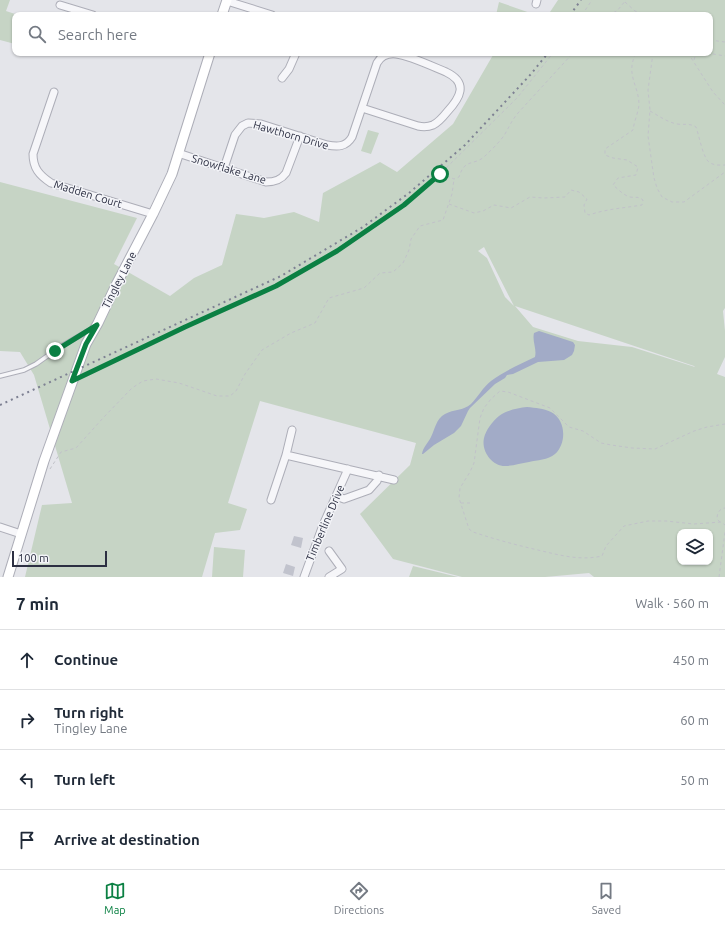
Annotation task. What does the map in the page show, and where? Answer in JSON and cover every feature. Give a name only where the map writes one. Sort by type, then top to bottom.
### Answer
[{"type":"street","points":[[223,12],[227,0],[263,12]]},
{"type":"street","points":[[60,5],[83,12]]},
{"type":"street","name":"Tingley Lane","points":[[8,577],[44,461],[86,344],[97,325],[172,174],[209,56]]},
{"type":"street","points":[[282,78],[295,56]]},
{"type":"street","name":"Hawthorn Drive","points":[[224,168],[235,135],[242,126],[248,123],[261,124],[336,147],[347,144],[352,137],[377,63],[380,58],[385,56]]},
{"type":"street","name":"Hawthorn Drive","points":[[362,108],[418,126],[427,127],[439,122],[459,98],[460,85],[453,75],[404,56]]},
{"type":"street","name":"Madden Court","points":[[54,92],[33,154],[33,162],[42,177],[51,183],[153,214]]},
{"type":"street","name":"Snowflake Lane","points":[[178,153],[266,182],[278,180],[286,173],[300,136]]},
{"type":"street","points":[[271,500],[292,430]]},
{"type":"street","points":[[286,454],[379,475],[394,480]]},
{"type":"street","name":"Timberline Drive","points":[[304,577],[323,524],[348,468]]},
{"type":"street","points":[[336,496],[344,499],[369,490],[377,481],[379,475]]},
{"type":"street","points":[[0,527],[21,534]]},
{"type":"street","points":[[329,551],[342,569],[329,577]]},
{"type":"lane","points":[[0,376],[24,370],[36,364],[60,347],[97,325]]},
{"type":"path","points":[[584,12],[592,0]]},
{"type":"path","points":[[615,12],[626,1],[637,12]]},
{"type":"path","points":[[713,40],[725,42]]},
{"type":"path","points":[[713,54],[725,56]]},
{"type":"path","points":[[72,381],[185,327],[276,286],[337,251],[404,205],[440,174],[517,98],[551,56]]},
{"type":"path","points":[[440,174],[454,179],[459,177],[461,170],[468,162],[482,158],[496,145],[518,113],[570,56]]},
{"type":"path","points":[[448,204],[474,213],[483,211],[494,205],[511,208],[530,197],[565,197],[571,190],[580,192],[587,199],[584,205],[585,213],[589,215],[604,210],[615,210],[642,205],[643,200],[639,197],[630,197],[621,192],[612,184],[618,178],[636,175],[638,167],[627,160],[605,155],[605,149],[632,130],[638,105],[631,72],[634,56]]},
{"type":"path","points":[[653,56],[648,90],[650,110],[648,136],[654,178],[662,197],[672,202],[684,202],[725,172]]},
{"type":"path","points":[[690,56],[713,92],[725,105]]},
{"type":"path","points":[[694,62],[695,56]]},
{"type":"path","points":[[650,110],[671,122],[696,126],[705,157],[708,162],[715,165],[725,165]]},
{"type":"path","points":[[49,471],[61,452],[76,448],[132,388],[143,381],[156,379],[179,382],[217,396],[230,396],[236,391],[245,374],[262,350],[291,333],[315,323],[329,298],[364,288],[380,273],[393,272],[403,263],[409,250],[411,239],[420,226],[443,220],[454,179]]},
{"type":"path","points":[[721,522],[694,524],[666,520],[648,521],[624,526],[606,546],[602,556],[576,558],[523,547],[473,532],[469,529],[459,498],[460,488],[474,463],[480,418],[484,408],[500,391],[508,392],[550,408],[569,427],[583,431],[601,443],[611,445],[655,449],[694,431],[725,424]]},
{"type":"path","points":[[460,503],[471,503]]},
{"type":"path","points":[[725,508],[721,509],[717,514],[717,519],[725,525]]},
{"type":"path","points":[[719,577],[725,532]]},
{"type":"green space","points":[[0,0],[10,0],[6,11],[12,13],[12,43],[0,40]]},
{"type":"green space","points":[[558,0],[725,0],[725,308],[723,311],[725,357],[717,374],[725,377],[725,577],[594,577],[589,573],[545,577],[462,577],[393,559],[360,514],[410,465],[416,443],[260,401],[228,503],[247,509],[240,530],[215,533],[202,577],[25,577],[42,505],[72,503],[34,375],[20,352],[0,351],[0,182],[137,218],[114,264],[170,296],[194,278],[222,265],[236,214],[264,218],[294,212],[319,222],[323,193],[380,162],[397,172],[453,124],[492,56],[713,56],[713,12],[550,12]],"holes":[[[484,247],[514,306],[505,297],[487,258],[478,251]],[[515,306],[695,367],[632,347],[578,341],[533,327]]]},
{"type":"green space","points":[[499,2],[527,12],[497,12]]},
{"type":"green space","points":[[368,130],[379,133],[371,154],[361,151]]},
{"type":"green space","points":[[214,547],[245,550],[243,577],[212,577]]},
{"type":"green space","points":[[413,566],[458,577],[409,577]]},
{"type":"water","points":[[539,331],[573,342],[575,345],[572,355],[564,360],[538,362],[513,374],[507,375],[495,384],[470,408],[461,426],[454,433],[422,454],[423,449],[442,416],[448,412],[468,406],[491,381],[535,357],[534,333]]},
{"type":"water","points":[[527,407],[539,408],[551,412],[560,420],[563,438],[559,449],[549,458],[542,460],[508,466],[500,465],[492,461],[488,457],[484,448],[484,438],[488,429],[499,416],[505,412]]},
{"type":"building","points":[[294,536],[303,538],[301,548],[291,545]]},
{"type":"building","points":[[286,564],[295,567],[293,576],[283,573]]},
{"type":"railway","points":[[572,12],[581,0]]},
{"type":"railway","points":[[0,405],[281,276],[363,227],[409,193],[465,145],[531,74],[546,56]]},
{"type":"route","points":[[55,351],[97,325],[86,344],[72,381],[185,327],[276,286],[337,251],[404,205],[440,174]]}]
